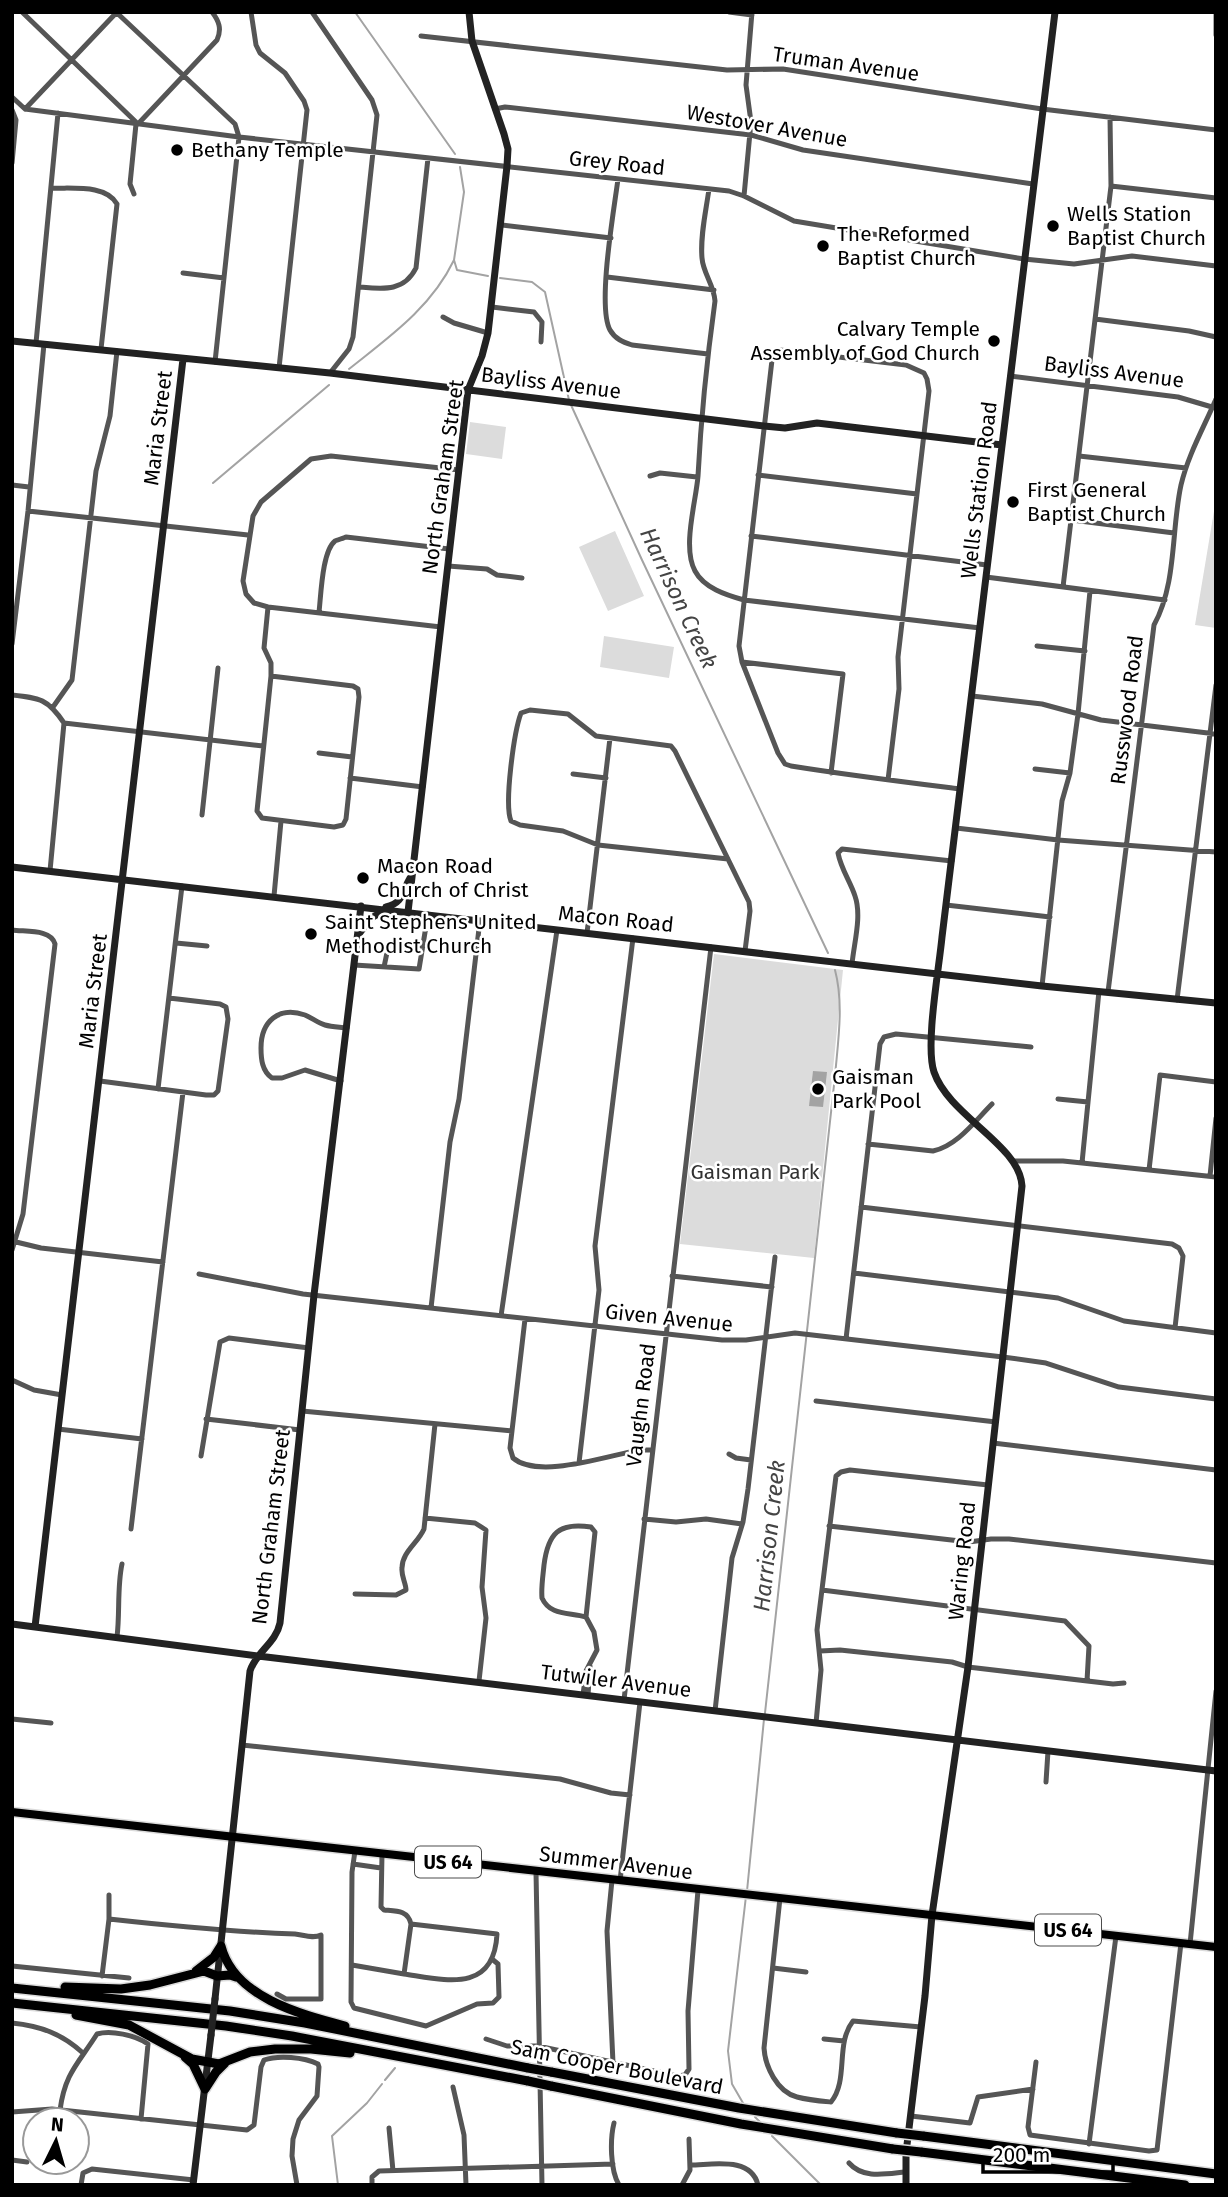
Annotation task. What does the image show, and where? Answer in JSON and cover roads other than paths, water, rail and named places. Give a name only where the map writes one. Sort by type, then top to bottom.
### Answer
[{"type":"highway","points":[[192,1974],[214,1957],[221,1946]]},
{"type":"highway","points":[[221,1946],[224,1959],[237,1978]]},
{"type":"highway","points":[[12,1986],[121,1989],[150,1985],[204,1971],[217,1976],[230,1975],[237,1978],[250,1988],[292,2009],[429,2048]]},
{"type":"highway","name":"Sam Cooper Boulevard","points":[[12,1986],[229,2011],[739,2108],[897,2133],[1216,2173]]},
{"type":"highway","name":"Sam Cooper Boulevard","points":[[12,2003],[239,2028],[528,2081],[741,2124],[893,2149],[1185,2185]]},
{"type":"highway","points":[[33,2006],[129,2025],[192,2059],[222,2064],[263,2050],[291,2048],[446,2066]]},
{"type":"highway","points":[[181,2054],[193,2064],[205,2089]]},
{"type":"highway","points":[[205,2089],[220,2067],[230,2060]]},
{"type":"main road","name":"Summer Avenue","points":[[12,1812],[1216,1947]]},
{"type":"street","points":[[22,12],[137,124]]},
{"type":"street","points":[[12,97],[25,109],[116,12],[235,124],[239,137],[215,362]]},
{"type":"street","points":[[134,194],[130,184],[137,124],[217,40],[220,28],[212,12]]},
{"type":"street","points":[[251,12],[260,54],[285,73],[307,110],[279,368]]},
{"type":"street","points":[[312,12],[372,100],[377,115],[353,337],[349,349],[330,373]]},
{"type":"street","name":"North Graham Street","points":[[408,912],[468,390],[488,333],[508,166],[506,141],[472,41],[469,12]]},
{"type":"street","points":[[729,12],[752,14],[746,69],[751,135],[744,196]]},
{"type":"street","name":"Wells Station Road","points":[[938,973],[1055,12]]},
{"type":"street","points":[[1216,13],[1216,35]]},
{"type":"street","name":"Truman Avenue","points":[[421,36],[727,70],[783,69],[1042,109],[1216,130]]},
{"type":"street","name":"Westover Avenue","points":[[495,109],[505,107],[751,135],[803,150],[1033,184]]},
{"type":"street","name":"Grey Road","points":[[25,109],[239,137],[729,191],[794,221],[1024,259],[1074,264],[1132,256],[1216,266]]},
{"type":"street","points":[[12,110],[16,120],[12,163]]},
{"type":"street","points":[[12,644],[16,581],[28,511],[58,113]]},
{"type":"street","points":[[1063,587],[1111,186],[1110,117]]},
{"type":"street","points":[[360,288],[388,289],[400,286],[411,278],[416,268],[428,158]]},
{"type":"street","points":[[618,179],[605,306],[611,332],[622,342],[632,345],[708,354]]},
{"type":"street","points":[[1111,186],[1216,198]]},
{"type":"street","points":[[51,188],[104,192],[113,196],[117,204],[101,349]]},
{"type":"street","points":[[709,189],[701,256],[714,290],[715,301],[700,418],[698,477],[690,545],[695,573],[709,586],[728,596],[744,600],[980,628]]},
{"type":"street","points":[[502,225],[611,238]]},
{"type":"street","points":[[183,273],[224,278]]},
{"type":"street","points":[[607,277],[714,290]]},
{"type":"street","points":[[492,307],[534,312],[542,321],[541,342]]},
{"type":"street","points":[[443,317],[454,324],[488,333]]},
{"type":"street","points":[[1095,319],[1216,337]]},
{"type":"street","name":"Bayliss Avenue","points":[[12,341],[330,373],[764,426],[785,428],[817,423],[1002,446]]},
{"type":"street","points":[[53,707],[72,680],[96,471],[110,416],[117,351]]},
{"type":"street","points":[[888,780],[898,693],[902,619],[925,436],[928,379],[924,373],[906,365],[776,351],[772,360],[744,600],[739,646],[742,662],[785,764],[831,773],[960,789]]},
{"type":"street","name":"Maria Street","points":[[35,1627],[183,359]]},
{"type":"street","name":"Bayliss Avenue","points":[[1010,376],[1178,397],[1212,407]]},
{"type":"street","name":"Russwood Road","points":[[1108,992],[1154,625],[1165,600],[1186,468],[1216,399]]},
{"type":"street","points":[[441,627],[268,607],[254,603],[246,593],[243,581],[248,535],[253,516],[261,502],[311,459],[331,456],[459,470]]},
{"type":"street","points":[[1079,456],[1186,468]]},
{"type":"street","points":[[650,476],[660,473],[698,477]]},
{"type":"street","points":[[758,475],[918,494]]},
{"type":"street","points":[[12,485],[29,486]]},
{"type":"street","points":[[28,511],[248,535]]},
{"type":"street","points":[[1072,520],[1174,533]]},
{"type":"street","points":[[751,536],[987,565]]},
{"type":"street","points":[[319,612],[325,564],[329,548],[336,540],[346,537],[449,549]]},
{"type":"street","points":[[447,566],[487,569],[497,575],[522,578]]},
{"type":"street","points":[[986,577],[1165,600]]},
{"type":"street","points":[[1042,986],[1063,797],[1070,773],[1078,714],[1090,590]]},
{"type":"street","points":[[268,607],[264,648],[271,663],[271,676],[257,811],[262,818],[334,827],[343,825],[358,689],[271,676]]},
{"type":"street","points":[[1037,646],[1085,651]]},
{"type":"street","points":[[742,662],[843,674],[831,773]]},
{"type":"street","points":[[202,815],[218,668]]},
{"type":"street","points":[[1177,1000],[1213,734],[1216,685]]},
{"type":"street","points":[[12,695],[34,698],[53,707],[64,723],[50,871]]},
{"type":"street","points":[[972,696],[1042,704],[1101,720],[1213,734]]},
{"type":"street","points":[[728,859],[598,845],[563,831],[520,825],[511,821],[508,814],[510,771],[521,713],[530,710],[568,714],[596,736],[671,746],[728,859],[749,902],[745,951]]},
{"type":"street","points":[[64,723],[263,746]]},
{"type":"street","points":[[587,933],[610,738]]},
{"type":"street","points":[[319,753],[352,757]]},
{"type":"street","points":[[1035,769],[1070,773]]},
{"type":"street","points":[[573,774],[606,778]]},
{"type":"street","points":[[350,778],[423,787]]},
{"type":"street","points":[[274,896],[281,821]]},
{"type":"street","points":[[956,828],[1058,840],[1216,852]]},
{"type":"street","points":[[852,964],[858,911],[856,898],[838,853],[842,849],[952,861]]},
{"type":"street","name":"Macon Road","points":[[12,867],[1042,986],[1216,1003]]},
{"type":"street","points":[[357,938],[371,918],[399,901],[413,874]]},
{"type":"street","points":[[158,1089],[182,886]]},
{"type":"street","points":[[946,905],[1050,917]]},
{"type":"street","name":"North Graham Street","points":[[193,2182],[250,1671],[258,1656],[277,1635],[280,1623],[314,1295],[361,906]]},
{"type":"street","points":[[354,965],[419,969],[428,914]]},
{"type":"street","points":[[430,1308],[480,920]]},
{"type":"street","points":[[12,930],[49,935],[54,939],[23,1214],[12,1250]]},
{"type":"street","points":[[501,1316],[557,930]]},
{"type":"street","points":[[579,1463],[599,1290],[595,1246],[633,938]]},
{"type":"street","points":[[176,943],[207,946]]},
{"type":"street","points":[[384,967],[389,943],[424,946]]},
{"type":"street","name":"Vaughn Road","points":[[624,1700],[711,947]]},
{"type":"street","points":[[938,973],[931,1058],[939,1083],[945,1094],[1014,1161],[1082,1163],[1213,1176],[1216,1118]]},
{"type":"street","points":[[1082,1163],[1099,991]]},
{"type":"street","points":[[100,1081],[214,1095],[221,1085],[227,1010],[223,1005],[169,998]]},
{"type":"street","points":[[341,1081],[305,1070],[282,1078],[271,1077],[264,1068],[261,1044],[267,1023],[282,1013],[300,1014],[322,1024],[347,1028]]},
{"type":"street","points":[[846,1339],[880,1044],[884,1037],[896,1034],[1031,1047]]},
{"type":"street","points":[[1149,1170],[1160,1075],[1216,1082]]},
{"type":"street","points":[[131,1529],[184,1092]]},
{"type":"street","points":[[1058,1099],[1088,1102]]},
{"type":"street","points":[[868,1144],[941,1150],[952,1144],[992,1104]]},
{"type":"street","name":"Waring Road","points":[[906,2185],[905,2172],[932,1915],[959,1740],[1018,1224],[1022,1179],[1014,1161]]},
{"type":"street","points":[[861,1207],[1172,1244],[1179,1248],[1183,1255],[1175,1328]]},
{"type":"street","points":[[14,1241],[36,1247],[163,1262]]},
{"type":"street","points":[[715,1711],[732,1564],[748,1489],[775,1257]]},
{"type":"street","points":[[853,1273],[1058,1298],[1124,1321],[1216,1332]]},
{"type":"street","name":"Given Avenue","points":[[199,1274],[314,1295],[730,1341],[799,1333],[1003,1357],[1046,1363],[1119,1387],[1216,1399]]},
{"type":"street","points":[[672,1276],[772,1287]]},
{"type":"street","points":[[525,1319],[510,1451],[515,1460],[523,1464],[558,1467],[640,1450],[652,1450]]},
{"type":"street","points":[[201,1456],[217,1349],[222,1340],[229,1338],[309,1348]]},
{"type":"street","points":[[12,1380],[34,1390],[62,1395]]},
{"type":"street","points":[[816,1401],[996,1422]]},
{"type":"street","points":[[302,1411],[512,1431]]},
{"type":"street","points":[[206,1419],[300,1430]]},
{"type":"street","points":[[355,1594],[396,1595],[405,1592],[407,1587],[402,1564],[422,1533],[435,1424]]},
{"type":"street","points":[[58,1429],[142,1439]]},
{"type":"street","points":[[993,1443],[1216,1470]]},
{"type":"street","points":[[729,1454],[735,1458],[751,1460]]},
{"type":"street","points":[[816,1723],[821,1670],[817,1633],[835,1480],[839,1473],[850,1470],[988,1485]]},
{"type":"street","points":[[425,1518],[475,1522],[486,1530],[482,1587],[486,1618],[479,1681]]},
{"type":"street","points":[[644,1519],[676,1522],[706,1519],[742,1524]]},
{"type":"street","points":[[586,1617],[556,1612],[548,1608],[542,1598],[547,1544],[557,1532],[569,1526],[594,1528],[595,1536],[586,1617],[597,1645],[586,1671],[586,1695]]},
{"type":"street","points":[[829,1526],[965,1542],[1009,1539],[1216,1563]]},
{"type":"street","points":[[117,1637],[122,1564]]},
{"type":"street","points":[[822,1590],[1065,1621],[1089,1646],[1087,1681]]},
{"type":"street","name":"Tutwiler Avenue","points":[[12,1624],[1211,1771]]},
{"type":"street","points":[[820,1651],[840,1650],[1087,1681],[1124,1683]]},
{"type":"street","points":[[1036,2062],[1028,2131],[1030,2135],[1157,2150],[1211,1771],[1216,1692]]},
{"type":"street","points":[[612,2063],[607,1931],[630,1795],[640,1702]]},
{"type":"street","points":[[12,1719],[51,1723]]},
{"type":"street","points":[[242,1745],[560,1779],[611,1793],[630,1795]]},
{"type":"street","points":[[1046,1782],[1048,1751]]},
{"type":"street","points":[[355,1851],[351,2002],[354,2008],[426,2026],[477,2004],[497,2001],[498,1964],[492,1959]]},
{"type":"street","points":[[382,1854],[381,1906],[384,1910],[403,1912],[411,1924],[404,1973]]},
{"type":"street","points":[[353,1864],[381,1870]]},
{"type":"street","points":[[536,1872],[542,2185]]},
{"type":"street","points":[[486,2039],[507,2046],[538,2046],[677,2076],[685,2075],[689,2069],[688,2011],[698,1891]]},
{"type":"street","points":[[102,1976],[109,1895]]},
{"type":"street","points":[[780,1898],[764,2048],[768,2070],[787,2093],[795,2097],[831,2102],[839,2093],[844,2041],[853,2021],[921,2027]]},
{"type":"street","points":[[109,1919],[222,1932],[316,1937],[321,1935],[321,1999],[286,1999],[278,1994]]},
{"type":"street","points":[[352,1965],[460,1981],[481,1971],[492,1959],[498,1934],[411,1924]]},
{"type":"street","points":[[1089,2144],[1116,1936]]},
{"type":"street","points":[[12,1966],[129,1978]]},
{"type":"street","points":[[773,1968],[806,1972]]},
{"type":"street","points":[[12,2023],[38,2026],[51,2031],[83,2053]]},
{"type":"street","points":[[61,2106],[66,2080],[99,2033],[130,2036],[148,2044],[141,2119]]},
{"type":"street","points":[[824,2039],[844,2041]]},
{"type":"street","points":[[91,2113],[244,2130],[253,2127],[261,2064],[266,2059],[298,2059],[318,2064],[317,2096],[302,2115],[292,2141],[297,2185]]},
{"type":"street","points":[[453,2087],[464,2135],[466,2185]]},
{"type":"street","points":[[911,2116],[970,2123],[978,2097],[1033,2089]]},
{"type":"street","points":[[614,2123],[612,2132],[615,2179],[619,2185]]},
{"type":"street","points":[[389,2128],[393,2171]]},
{"type":"street","points":[[682,2185],[689,2174],[689,2139]]},
{"type":"street","points":[[372,2185],[371,2178],[376,2172],[614,2164]]},
{"type":"street","points":[[849,2164],[864,2173],[905,2172]]},
{"type":"street","points":[[690,2165],[738,2165],[751,2171],[758,2185]]},
{"type":"street","points":[[80,2185],[83,2173],[92,2169],[193,2182]]},
{"type":"waterway","name":"Harrison Creek","points":[[355,12],[455,154]]},
{"type":"waterway","name":"Harrison Creek","points":[[460,167],[464,192],[454,260],[457,270],[488,276]]},
{"type":"waterway","points":[[349,369],[408,321],[434,293],[454,260]]},
{"type":"waterway","name":"Harrison Creek","points":[[500,278],[532,282],[545,292],[569,400]]},
{"type":"waterway","points":[[213,483],[329,385]]},
{"type":"waterway","name":"Harrison Creek","points":[[571,405],[828,953]]},
{"type":"waterway","name":"Harrison Creek","points":[[765,1713],[838,1049],[840,1009],[835,970]]},
{"type":"waterway","name":"Harrison Creek","points":[[747,1891],[764,1719]]},
{"type":"waterway","name":"Harrison Creek","points":[[743,2103],[732,2084],[728,2051],[746,1896]]},
{"type":"waterway","points":[[385,2080],[395,2068]]},
{"type":"waterway","points":[[338,2185],[332,2136],[367,2103],[382,2084]]},
{"type":"waterway","name":"Harrison Creek","points":[[755,2117],[760,2122]]},
{"type":"waterway","name":"Harrison Creek","points":[[772,2136],[821,2185]]},
{"type":"place","name":"Bethany Temple","points":[[177,150]]},
{"type":"place","name":"Wells Station Baptist Church","points":[[1053,226]]},
{"type":"place","name":"The Reformed Baptist Church","points":[[823,246]]},
{"type":"place","name":"Calvary Temple Assembly of God Church","points":[[994,341]]},
{"type":"place","name":"First General Baptist Church","points":[[1013,502]]},
{"type":"place","name":"Macon Road Church of Christ","points":[[363,878]]},
{"type":"place","name":"Saint Stephens United Methodist Church","points":[[311,934]]},
{"type":"place","name":"Gaisman Park Pool","points":[[818,1089]]},
{"type":"park label","name":"Gaisman Park","points":[[755,1172]]}]
